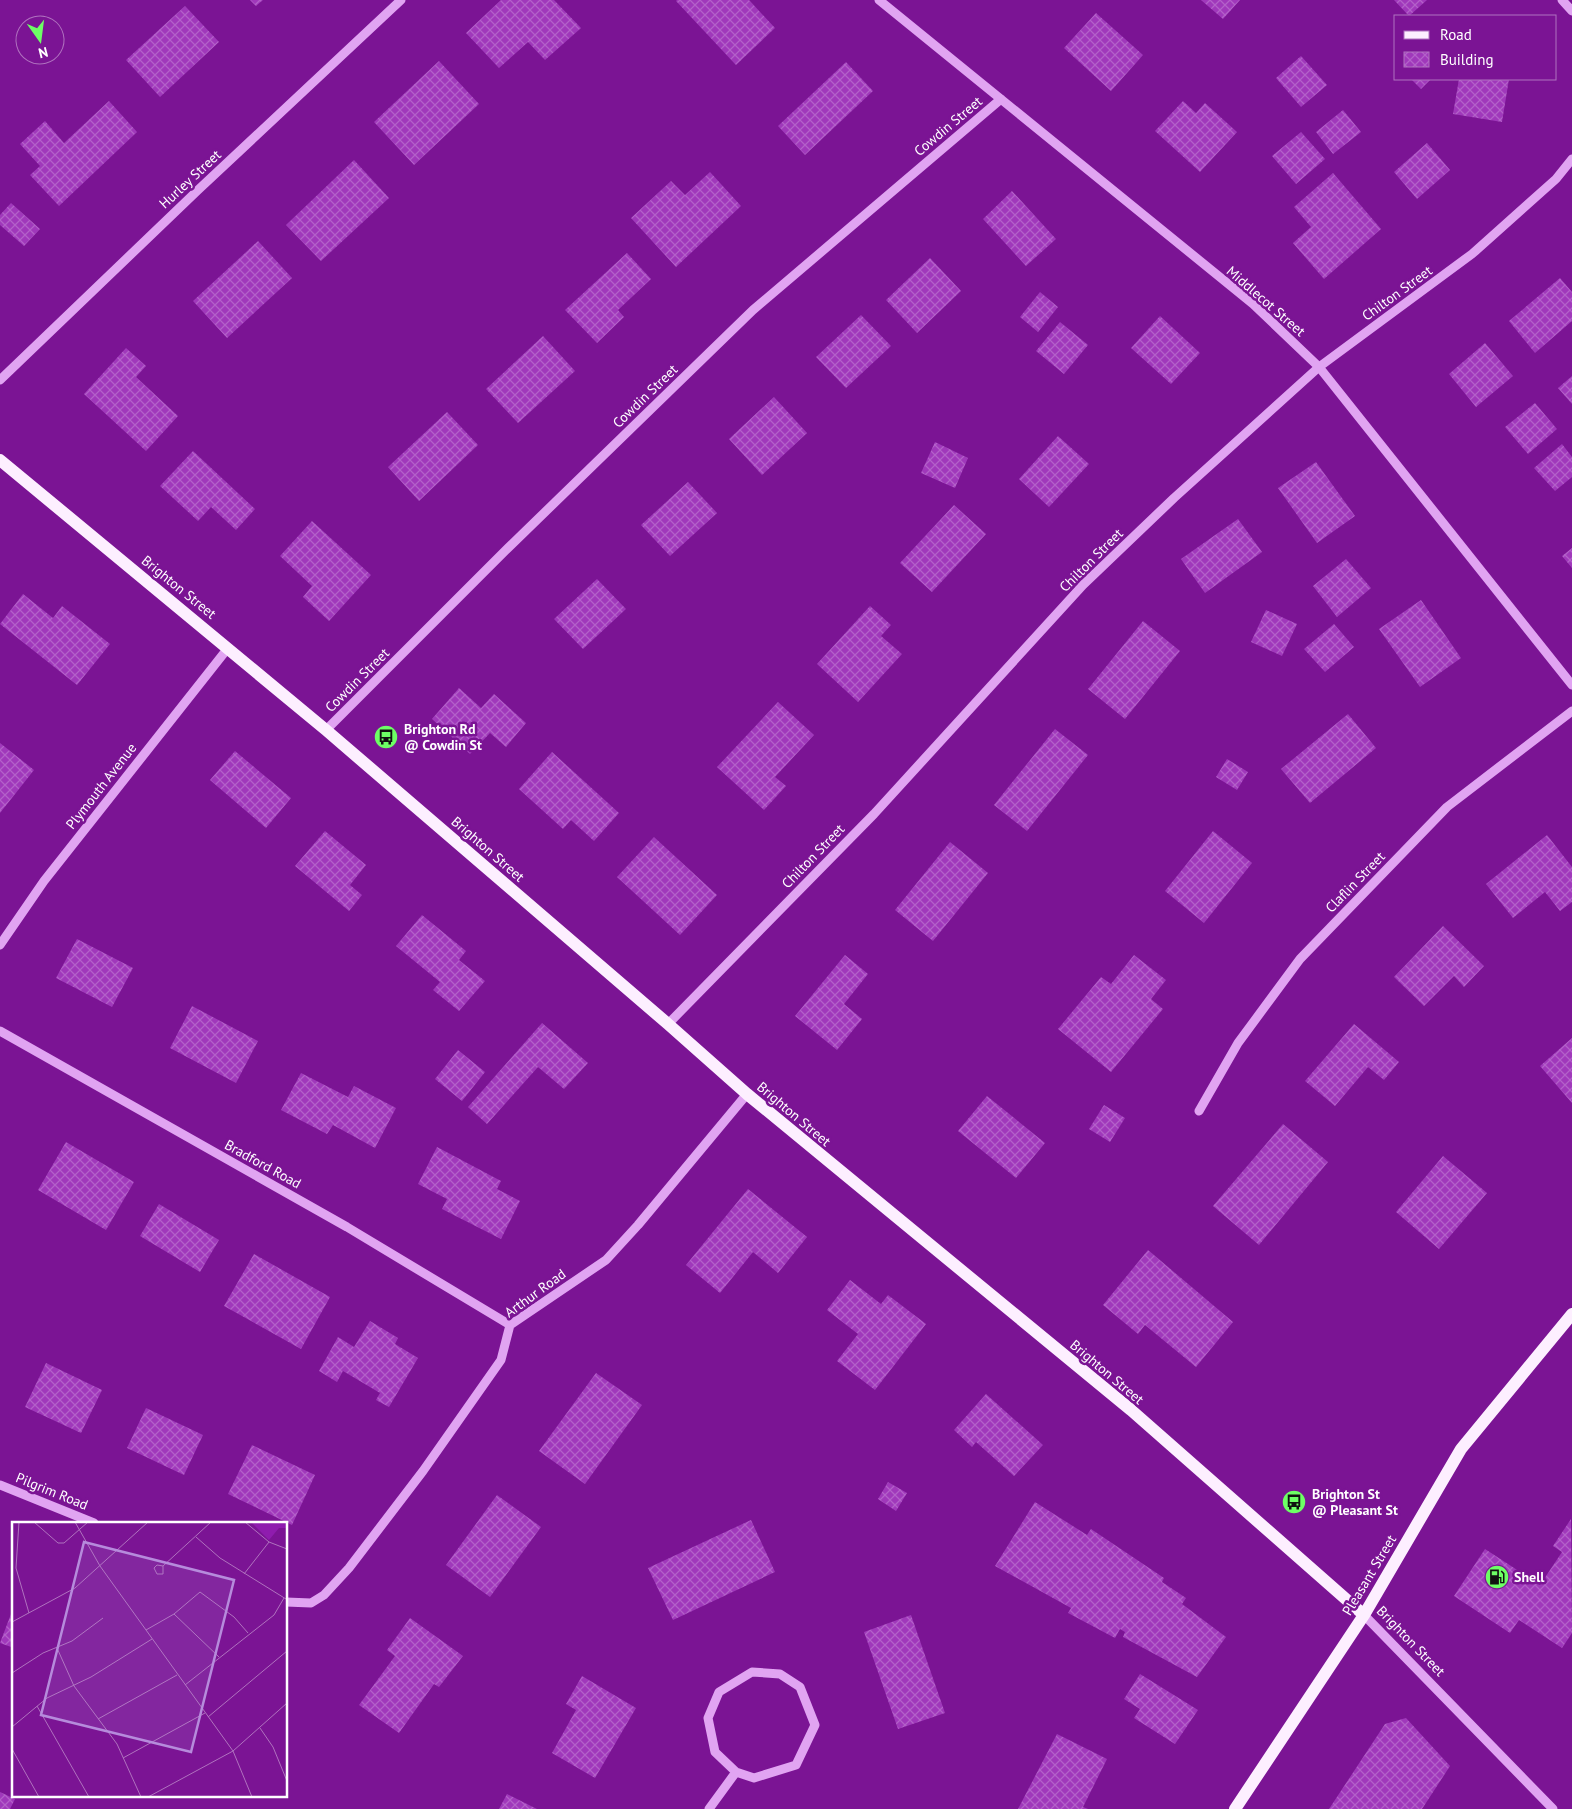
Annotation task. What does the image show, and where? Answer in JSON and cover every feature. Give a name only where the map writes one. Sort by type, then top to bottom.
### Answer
[{"type":"main road","name":"Brighton Street","points":[[0,460],[326,730],[747,1094],[1131,1410],[1364,1615]]},
{"type":"main road","name":"Pleasant Street","points":[[1234,1809],[1364,1615],[1461,1449],[1572,1314]]},
{"type":"street","name":"Hurley Street","points":[[0,380],[198,190],[401,0]]},
{"type":"street","name":"Middlecot Street","points":[[879,0],[1253,304],[1319,367],[1572,685]]},
{"type":"street","points":[[1562,0],[1572,11]]},
{"type":"street","name":"Cowdin Street","points":[[326,730],[508,548],[753,310],[1000,99]]},
{"type":"street","name":"Chilton Street","points":[[668,1024],[874,814],[1083,585],[1174,498],[1319,367],[1472,254],[1556,179],[1572,159]]},
{"type":"street","name":"Plymouth Avenue","points":[[0,945],[44,881],[228,648]]},
{"type":"street","name":"Claflin Street","points":[[1199,1110],[1238,1042],[1300,959],[1447,807],[1572,711]]},
{"type":"street","name":"Bradford Road","points":[[0,1031],[347,1227],[510,1325]]},
{"type":"street","name":"Arthur Road","points":[[288,1602],[312,1602],[324,1595],[348,1568],[423,1471],[501,1360],[510,1325],[606,1260],[638,1225],[747,1094]]},
{"type":"street","name":"Pilgrim Road","points":[[0,1485],[92,1522]]},
{"type":"street","name":"Brighton Street","points":[[1364,1615],[1553,1809]]},
{"type":"street","points":[[752,1672],[780,1674],[800,1687],[815,1725],[796,1765],[754,1778],[736,1772],[715,1752],[708,1718],[719,1692],[752,1672]]},
{"type":"street","points":[[709,1809],[736,1772]]},
{"type":"building","points":[[250,0],[263,0],[256,6]]},
{"type":"building","points":[[501,0],[554,0],[581,28],[545,60],[528,42],[499,68],[466,33]]},
{"type":"building","points":[[677,0],[749,0],[775,28],[736,65]]},
{"type":"building","points":[[1201,0],[1240,0],[1223,19]]},
{"type":"building","points":[[1394,0],[1427,0],[1410,15]]},
{"type":"building","points":[[185,6],[219,42],[160,97],[126,60]]},
{"type":"building","points":[[1096,13],[1143,55],[1111,91],[1064,48]]},
{"type":"building","points":[[1301,56],[1327,85],[1301,107],[1276,78]]},
{"type":"building","points":[[439,61],[479,104],[414,165],[374,122]]},
{"type":"building","points":[[846,62],[873,91],[805,155],[778,126]]},
{"type":"building","points":[[1412,80],[1430,80],[1421,89]]},
{"type":"building","points":[[1459,80],[1509,80],[1502,122],[1453,114]]},
{"type":"building","points":[[109,101],[137,132],[59,206],[30,175],[40,166],[20,144],[45,121],[64,143]]},
{"type":"building","points":[[1183,101],[1196,113],[1205,103],[1237,132],[1200,172],[1155,131]]},
{"type":"building","points":[[1343,110],[1361,132],[1333,154],[1316,132]]},
{"type":"building","points":[[1301,132],[1325,159],[1296,184],[1272,156]]},
{"type":"building","points":[[1427,143],[1450,170],[1417,199],[1394,172]]},
{"type":"building","points":[[354,160],[389,198],[321,261],[286,225]]},
{"type":"building","points":[[710,172],[741,206],[676,267],[631,218],[671,181],[685,195]]},
{"type":"building","points":[[1333,173],[1381,229],[1324,279],[1293,243],[1311,227],[1294,207]]},
{"type":"building","points":[[1012,191],[1056,239],[1026,266],[983,219]]},
{"type":"building","points":[[11,203],[40,229],[24,246],[0,225],[0,215]]},
{"type":"building","points":[[258,241],[292,278],[227,338],[193,301]]},
{"type":"building","points":[[627,253],[651,279],[618,310],[624,317],[597,343],[565,310]]},
{"type":"building","points":[[930,258],[961,291],[917,333],[886,300]]},
{"type":"building","points":[[1560,278],[1572,292],[1572,321],[1535,353],[1509,321]]},
{"type":"building","points":[[1040,292],[1058,307],[1038,332],[1020,317]]},
{"type":"building","points":[[861,315],[891,346],[846,388],[816,357]]},
{"type":"building","points":[[1160,316],[1200,353],[1171,384],[1131,348]]},
{"type":"building","points":[[1060,322],[1088,345],[1064,374],[1036,351]]},
{"type":"building","points":[[543,336],[575,371],[518,423],[486,389]]},
{"type":"building","points":[[1485,343],[1513,376],[1476,407],[1449,374]]},
{"type":"building","points":[[126,348],[146,366],[136,377],[178,416],[146,451],[84,394]]},
{"type":"building","points":[[1572,376],[1572,404],[1558,388]]},
{"type":"building","points":[[774,397],[807,433],[762,475],[729,439]]},
{"type":"building","points":[[1535,403],[1557,429],[1528,454],[1505,427]]},
{"type":"building","points":[[447,412],[478,445],[419,501],[388,467]]},
{"type":"building","points":[[1058,436],[1089,464],[1049,507],[1019,479]]},
{"type":"building","points":[[935,442],[968,458],[955,488],[921,473]]},
{"type":"building","points":[[1562,444],[1572,457],[1572,477],[1555,491],[1534,468]]},
{"type":"building","points":[[193,451],[255,509],[236,530],[211,507],[198,521],[160,486]]},
{"type":"building","points":[[1316,462],[1355,516],[1317,543],[1278,488]]},
{"type":"building","points":[[688,482],[717,513],[670,556],[641,525]]},
{"type":"building","points":[[954,505],[986,534],[932,592],[900,563]]},
{"type":"building","points":[[1238,519],[1262,552],[1205,593],[1181,559]]},
{"type":"building","points":[[312,521],[371,575],[329,621],[303,597],[312,586],[280,556]]},
{"type":"building","points":[[1572,548],[1572,568],[1562,556]]},
{"type":"building","points":[[1346,559],[1371,588],[1337,617],[1313,586]]},
{"type":"building","points":[[597,579],[626,609],[583,649],[554,619]]},
{"type":"building","points":[[23,594],[53,618],[62,606],[110,644],[77,685],[0,624]]},
{"type":"building","points":[[1421,600],[1461,658],[1420,687],[1379,629]]},
{"type":"building","points":[[870,606],[891,625],[881,636],[902,654],[858,702],[817,664]]},
{"type":"building","points":[[1266,610],[1297,624],[1282,656],[1251,642]]},
{"type":"building","points":[[1143,621],[1180,651],[1125,719],[1088,689]]},
{"type":"building","points":[[1334,624],[1354,647],[1325,672],[1304,649]]},
{"type":"building","points":[[459,688],[481,708],[494,694],[526,723],[506,747],[490,733],[470,754],[432,719]]},
{"type":"building","points":[[778,702],[814,735],[775,777],[786,786],[764,810],[717,767]]},
{"type":"building","points":[[1348,714],[1376,748],[1310,803],[1281,769]]},
{"type":"building","points":[[1055,729],[1088,755],[1027,831],[994,805]]},
{"type":"building","points":[[0,743],[34,770],[0,813]]},
{"type":"building","points":[[235,751],[291,798],[266,828],[210,780]]},
{"type":"building","points":[[552,752],[619,813],[594,841],[571,820],[563,829],[519,789]]},
{"type":"building","points":[[1227,759],[1248,772],[1237,790],[1216,777]]},
{"type":"building","points":[[325,831],[366,865],[350,885],[362,895],[349,911],[295,866]]},
{"type":"building","points":[[1213,831],[1252,863],[1204,923],[1165,891]]},
{"type":"building","points":[[1547,835],[1572,867],[1572,902],[1560,911],[1545,892],[1513,918],[1486,884]]},
{"type":"building","points":[[654,837],[717,895],[680,935],[617,877]]},
{"type":"building","points":[[950,842],[988,873],[933,941],[895,910]]},
{"type":"building","points":[[422,915],[466,951],[459,960],[485,981],[459,1011],[433,990],[440,982],[396,946]]},
{"type":"building","points":[[1443,926],[1484,966],[1464,987],[1454,976],[1424,1006],[1394,977]]},
{"type":"building","points":[[77,939],[133,968],[112,1007],[56,978]]},
{"type":"building","points":[[845,955],[868,974],[844,1004],[862,1019],[837,1050],[795,1016]]},
{"type":"building","points":[[1134,955],[1166,980],[1151,999],[1163,1009],[1111,1072],[1058,1029],[1101,977],[1111,984]]},
{"type":"building","points":[[192,1006],[258,1041],[236,1083],[170,1048]]},
{"type":"building","points":[[542,1023],[588,1063],[564,1089],[538,1067],[487,1124],[468,1107]]},
{"type":"building","points":[[1354,1024],[1399,1062],[1384,1080],[1368,1067],[1335,1106],[1305,1081]]},
{"type":"building","points":[[1572,1038],[1572,1103],[1540,1066]]},
{"type":"building","points":[[458,1050],[485,1072],[462,1101],[435,1079]]},
{"type":"building","points":[[301,1073],[348,1097],[354,1086],[396,1108],[375,1148],[333,1125],[327,1134],[281,1110]]},
{"type":"building","points":[[987,1096],[1045,1143],[1016,1178],[958,1131]]},
{"type":"building","points":[[1104,1105],[1125,1118],[1110,1142],[1089,1129]]},
{"type":"building","points":[[1283,1124],[1328,1162],[1259,1245],[1213,1206]]},
{"type":"building","points":[[66,1142],[134,1182],[106,1230],[38,1190]]},
{"type":"building","points":[[437,1147],[501,1181],[497,1189],[520,1201],[501,1239],[442,1209],[447,1199],[418,1184]]},
{"type":"building","points":[[1443,1156],[1487,1193],[1439,1249],[1396,1212]]},
{"type":"building","points":[[748,1189],[807,1237],[778,1273],[753,1252],[720,1293],[686,1265]]},
{"type":"building","points":[[159,1204],[219,1240],[200,1272],[140,1236]]},
{"type":"building","points":[[1148,1250],[1233,1322],[1196,1367],[1145,1325],[1138,1334],[1103,1305]]},
{"type":"building","points":[[254,1254],[330,1297],[301,1349],[224,1306]]},
{"type":"building","points":[[850,1280],[881,1304],[888,1295],[926,1324],[875,1390],[837,1361],[858,1334],[827,1310]]},
{"type":"building","points":[[370,1321],[398,1338],[395,1344],[418,1358],[389,1407],[376,1400],[380,1393],[343,1371],[337,1382],[319,1371],[338,1337],[354,1347]]},
{"type":"building","points":[[46,1363],[102,1390],[81,1433],[25,1407]]},
{"type":"building","points":[[596,1373],[642,1405],[585,1484],[539,1451]]},
{"type":"building","points":[[986,1394],[1043,1445],[1014,1476],[976,1442],[972,1447],[954,1430]]},
{"type":"building","points":[[146,1408],[203,1435],[184,1475],[127,1448]]},
{"type":"building","points":[[252,1445],[315,1475],[292,1525],[228,1494]]},
{"type":"building","points":[[888,1482],[907,1493],[896,1511],[878,1499]]},
{"type":"building","points":[[497,1495],[541,1527],[490,1597],[446,1565]]},
{"type":"building","points":[[1035,1502],[1087,1535],[1091,1529],[1164,1578],[1162,1582],[1186,1598],[1182,1604],[1226,1637],[1197,1677],[1123,1637],[1125,1632],[1120,1629],[1115,1638],[1068,1613],[1071,1608],[995,1566]]},
{"type":"building","name":"Shell","points":[[1571,1519],[1572,1633],[1562,1648],[1519,1620],[1510,1633],[1454,1596],[1485,1549],[1540,1585],[1562,1552],[1553,1546]]},
{"type":"building","points":[[751,1520],[775,1572],[673,1620],[648,1568]]},
{"type":"building","points":[[12,1611],[12,1647],[0,1643]]},
{"type":"building","points":[[911,1615],[945,1713],[898,1729],[864,1632]]},
{"type":"building","points":[[410,1618],[463,1656],[439,1687],[434,1684],[399,1733],[359,1705],[395,1656],[387,1650]]},
{"type":"building","points":[[1140,1674],[1198,1710],[1175,1744],[1134,1718],[1140,1709],[1124,1699]]},
{"type":"building","points":[[582,1676],[636,1708],[595,1778],[552,1753],[576,1710],[566,1704]]},
{"type":"building","points":[[1406,1718],[1450,1766],[1422,1809],[1329,1809],[1385,1724]]},
{"type":"building","points":[[1057,1734],[1107,1759],[1083,1807],[1088,1809],[1018,1809]]},
{"type":"building","points":[[0,1792],[15,1799],[10,1809],[0,1809]]},
{"type":"building","points":[[507,1794],[537,1809],[499,1809]]},
{"type":"place","name":"Brighton Rd @ Cowdin St","points":[[386,737]]},
{"type":"place","name":"Brighton St @ Pleasant St","points":[[1294,1502]]},
{"type":"place","name":"Shell","points":[[1497,1577]]}]
